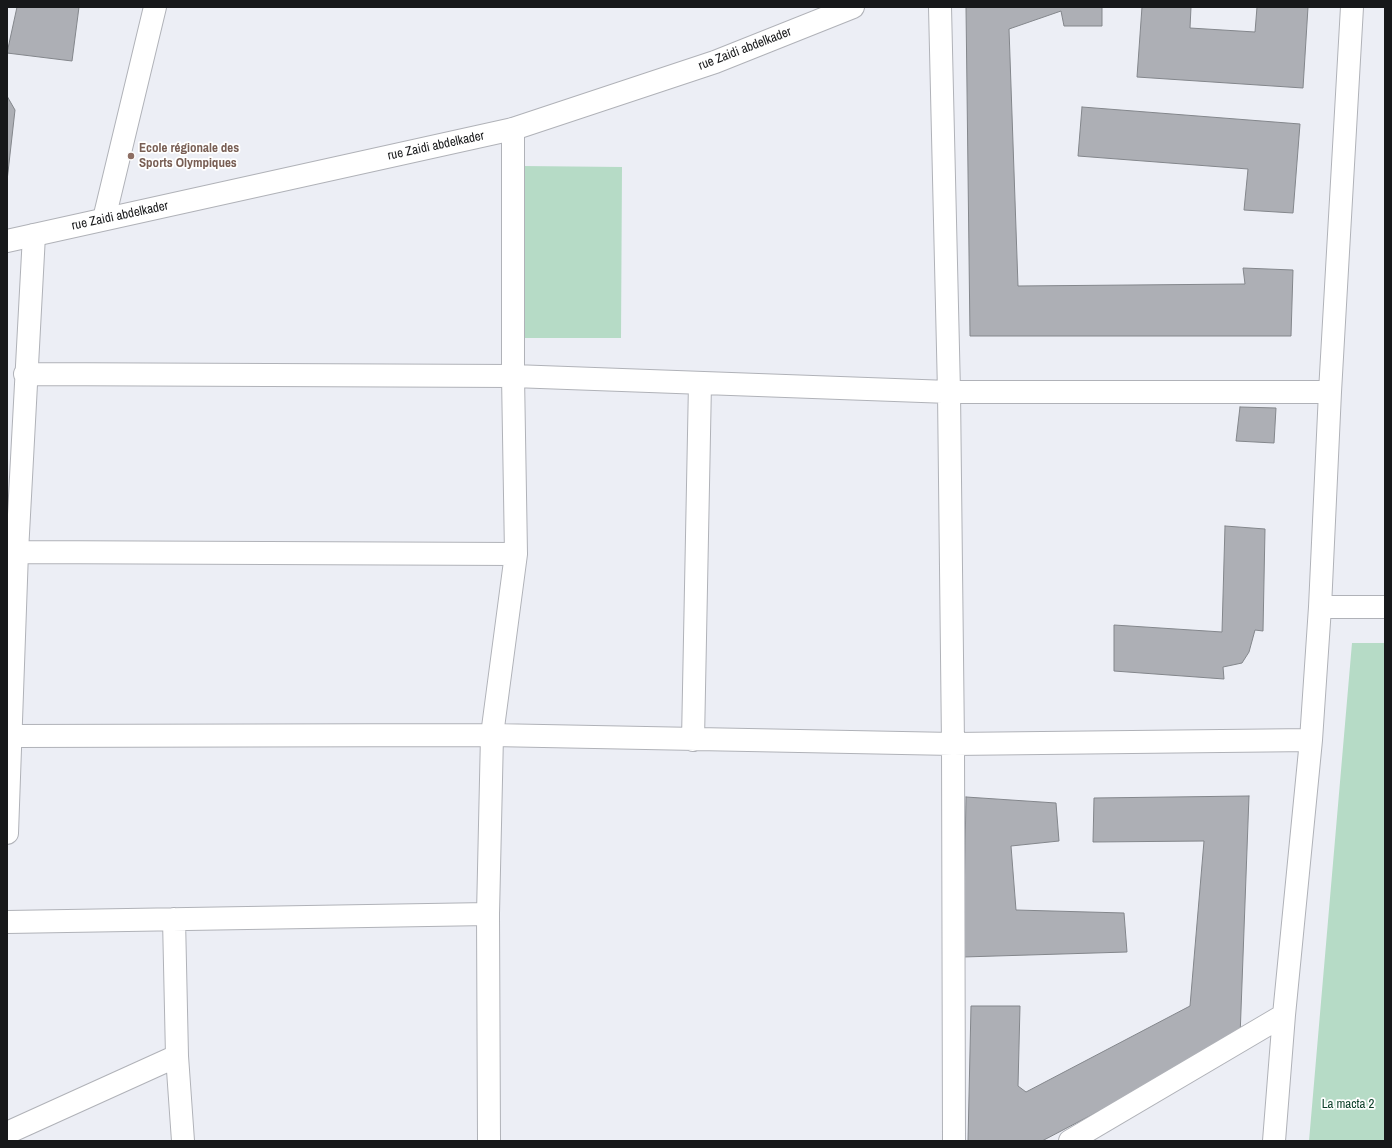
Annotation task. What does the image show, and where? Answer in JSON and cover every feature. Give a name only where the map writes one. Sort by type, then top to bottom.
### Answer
[{"type":"street","points":[[104,219],[155,7]]},
{"type":"street","name":"rue Zaidi abdelkader","points":[[7,241],[514,129],[715,62],[853,7]]},
{"type":"street","points":[[940,7],[949,392],[954,744],[954,1141]]},
{"type":"street","points":[[1274,1141],[1284,1015],[1311,740],[1320,607],[1330,392],[1352,7]]},
{"type":"street","points":[[489,1141],[488,914],[492,735],[516,554],[513,376],[514,129]]},
{"type":"street","points":[[7,833],[17,552],[34,235]]},
{"type":"street","points":[[26,374],[513,376],[949,392],[1330,392]]},
{"type":"street","points":[[694,740],[700,383]]},
{"type":"street","points":[[17,552],[516,554]]},
{"type":"street","points":[[1320,607],[1385,608]]},
{"type":"street","points":[[11,736],[492,735],[954,744],[1311,740]]},
{"type":"street","points":[[7,922],[488,914]]},
{"type":"street","points":[[174,919],[177,1056],[183,1141]]},
{"type":"street","points":[[1070,1141],[1284,1015]]},
{"type":"street","points":[[7,1133],[177,1056]]},
{"type":"green space","points":[[523,166],[622,167],[621,338],[521,338]]},
{"type":"green space","name":"La macta 2","points":[[1352,643],[1385,643],[1385,1141],[1309,1141]]},
{"type":"building","points":[[17,7],[79,7],[72,61],[7,53]]},
{"type":"building","points":[[966,7],[1102,7],[1102,26],[1064,26],[1061,11],[1009,29],[1018,286],[1245,284],[1243,268],[1293,270],[1291,336],[970,336]]},
{"type":"building","points":[[1142,7],[1191,7],[1190,28],[1255,32],[1257,7],[1308,7],[1303,88],[1137,77]]},
{"type":"building","points":[[7,96],[15,110],[7,181]]},
{"type":"building","points":[[1082,107],[1300,124],[1293,213],[1244,210],[1248,169],[1078,156]]},
{"type":"building","points":[[1240,407],[1276,408],[1274,443],[1236,441]]},
{"type":"building","points":[[1225,526],[1265,529],[1263,631],[1255,630],[1249,652],[1242,663],[1223,667],[1224,679],[1114,671],[1114,625],[1222,632]]},
{"type":"building","points":[[1249,796],[1240,1037],[1042,1141],[968,1141],[971,1006],[1020,1006],[1018,1086],[1026,1092],[1190,1006],[1204,841],[1093,842],[1094,798]]},
{"type":"building","points":[[966,797],[1056,803],[1059,841],[1011,846],[1016,910],[1124,913],[1127,952],[963,957]]},
{"type":"place","name":"Ecole régionale des Sports Olympiques","points":[[131,156]]}]
